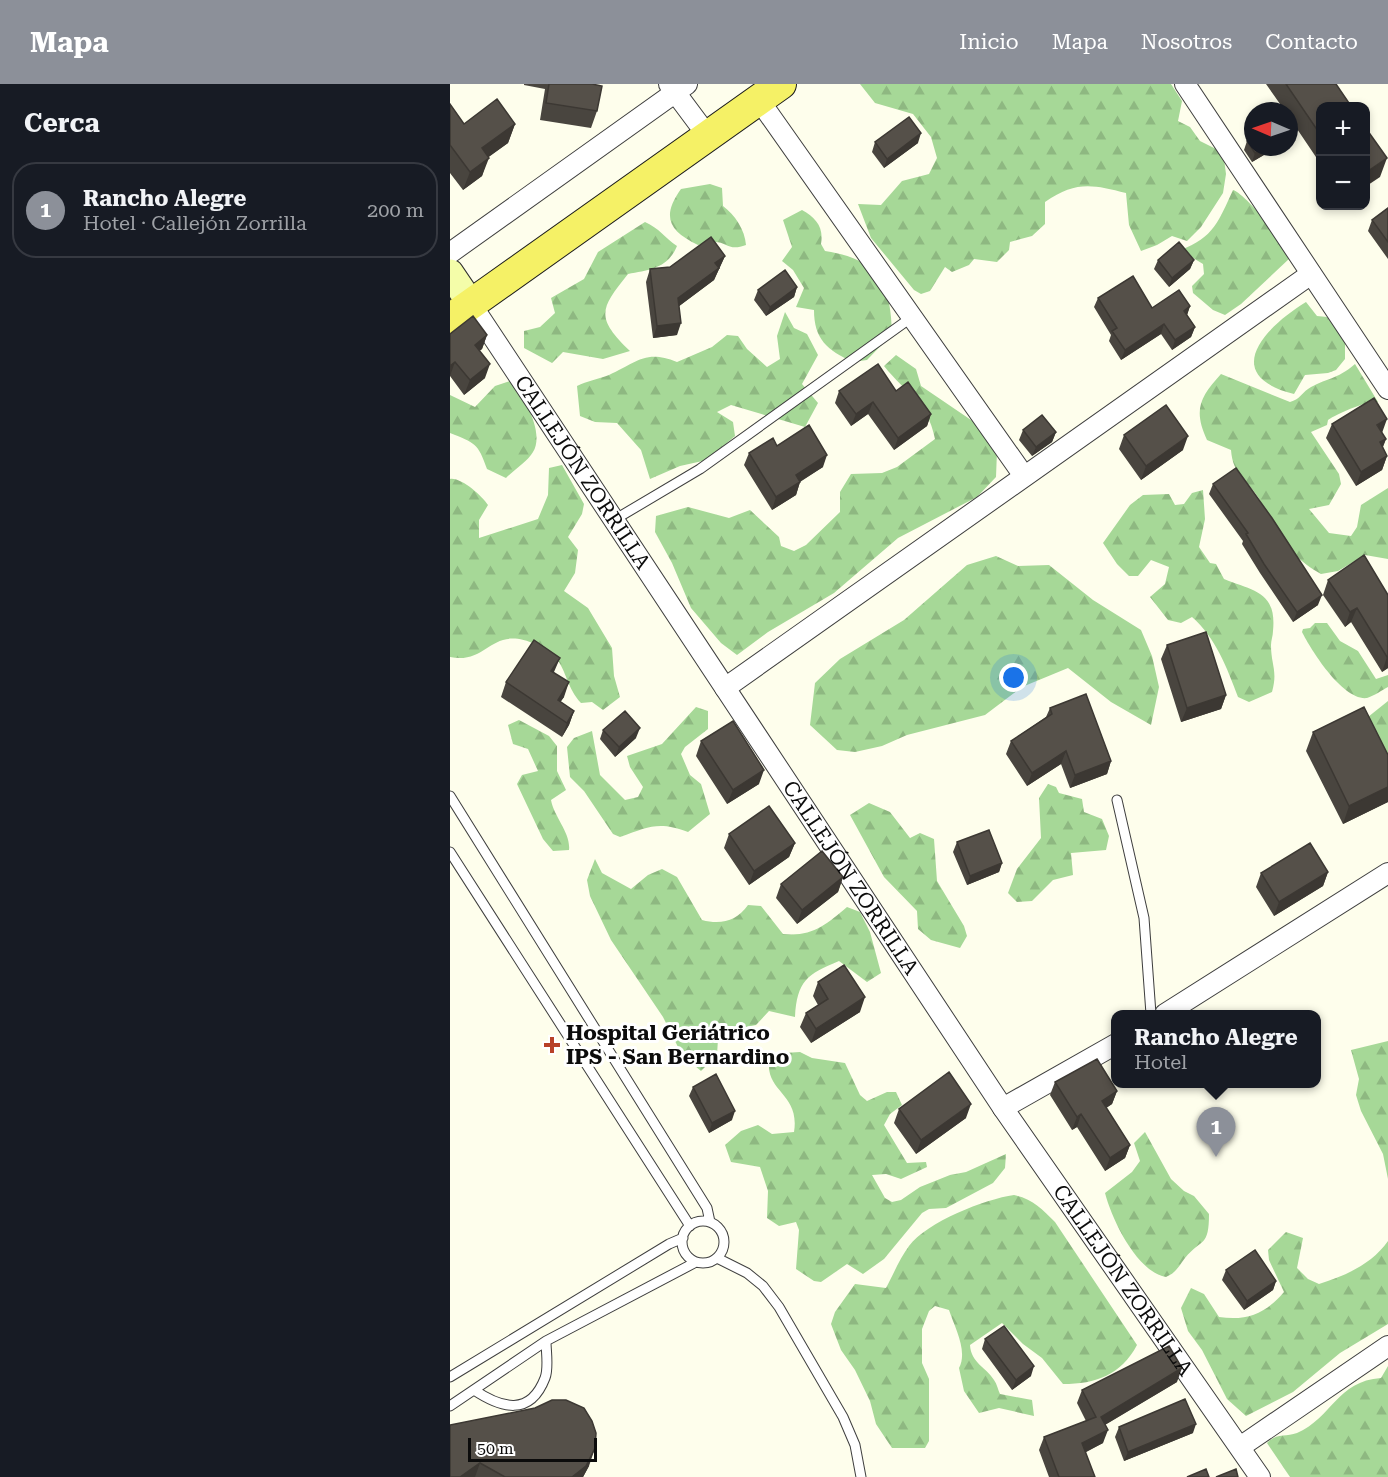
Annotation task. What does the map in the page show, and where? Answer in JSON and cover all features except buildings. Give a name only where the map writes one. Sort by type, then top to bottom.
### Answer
[{"type":"main road","points":[[460,312],[770,92]]},
{"type":"street","points":[[1185,84],[1388,389]]},
{"type":"street","points":[[450,253],[677,87],[707,135]]},
{"type":"street","points":[[770,92],[912,317],[1024,476]]},
{"type":"street","name":"CALLEJÓN ZORRILLA","points":[[450,273],[460,312],[614,520],[1003,1108],[1260,1477]]},
{"type":"street","points":[[725,688],[1311,274]]},
{"type":"street","points":[[1171,1010],[1388,873]]},
{"type":"street","points":[[1003,1108],[1111,1047]]},
{"type":"street","points":[[1240,1447],[1388,1346]]},
{"type":"lane","points":[[614,520],[700,469],[912,317]]},
{"type":"lane","points":[[450,796],[707,1208],[711,1222],[724,1238],[722,1252],[717,1258],[710,1262],[696,1262],[546,1341],[450,1406]]},
{"type":"lane","points":[[1117,800],[1144,918],[1151,1010]]},
{"type":"lane","points":[[450,852],[690,1226]]},
{"type":"lane","points":[[450,1377],[669,1244],[683,1238],[690,1226],[696,1222],[711,1222]]},
{"type":"lane","points":[[683,1238],[685,1252],[696,1262]]},
{"type":"lane","points":[[717,1258],[747,1273],[763,1286],[779,1307],[843,1417],[855,1444],[861,1477]]},
{"type":"lane","points":[[474,1390],[506,1406],[521,1406],[535,1396],[546,1377],[546,1341]]},
{"type":"green space","points":[[860,84],[1171,84],[1182,101],[1178,121],[1190,127],[1200,141],[1220,151],[1224,159],[1226,174],[1223,193],[1201,227],[1187,241],[1172,236],[1141,251],[1129,225],[1126,193],[1093,186],[1066,190],[1045,202],[1045,224],[1032,236],[1010,242],[1009,250],[997,262],[974,259],[969,265],[952,272],[945,267],[930,291],[921,294],[914,290],[871,238],[858,204],[881,205],[902,181],[929,174],[937,158],[931,137],[913,114],[875,103]]},
{"type":"green space","points":[[710,184],[722,188],[723,206],[739,223],[746,245],[731,247],[713,242],[698,245],[675,229],[671,222],[671,208],[681,189]]},
{"type":"green space","points":[[1233,190],[1253,206],[1289,247],[1290,258],[1241,304],[1225,315],[1213,310],[1193,293],[1192,286],[1204,274],[1203,264],[1180,250],[1208,234],[1219,219]]},
{"type":"green space","points":[[802,210],[818,224],[822,238],[821,244],[825,251],[858,260],[878,276],[884,287],[889,301],[892,334],[867,360],[853,362],[829,348],[816,329],[814,310],[796,307],[804,288],[793,270],[782,261],[792,247],[783,220]]},
{"type":"green space","points":[[645,222],[677,246],[669,259],[657,267],[628,274],[607,305],[605,313],[611,330],[630,351],[603,359],[563,352],[552,363],[524,348],[524,331],[540,327],[555,313],[551,298],[584,279],[598,252]]},
{"type":"green space","points":[[1306,302],[1317,316],[1327,317],[1345,342],[1345,359],[1336,370],[1305,375],[1294,394],[1271,386],[1258,375],[1254,363],[1256,350],[1264,337],[1276,324]]},
{"type":"green space","points":[[785,312],[794,328],[807,334],[818,355],[802,384],[818,403],[805,427],[731,405],[717,412],[733,422],[735,436],[707,460],[680,466],[650,479],[641,450],[617,423],[595,422],[580,416],[577,386],[649,357],[666,358],[677,362],[712,347],[727,335],[738,336],[747,349],[767,367],[780,359],[777,336]]},
{"type":"green space","points":[[896,355],[916,369],[921,386],[974,422],[989,438],[997,451],[996,477],[977,497],[898,538],[834,593],[768,632],[737,655],[721,643],[691,608],[672,563],[655,532],[656,516],[688,507],[729,518],[750,510],[779,537],[781,546],[794,551],[806,545],[840,512],[840,492],[851,474],[882,473],[897,467],[935,439],[927,415],[921,406],[884,366]]},
{"type":"green space","points":[[1355,364],[1378,402],[1367,403],[1345,411],[1328,420],[1327,425],[1311,432],[1339,474],[1341,484],[1329,505],[1309,509],[1329,533],[1351,536],[1357,527],[1361,505],[1388,488],[1388,559],[1365,555],[1338,571],[1321,574],[1299,558],[1279,537],[1258,497],[1237,471],[1231,450],[1207,440],[1200,420],[1201,404],[1208,390],[1221,374],[1290,402],[1308,389],[1342,373]]},
{"type":"green space","points":[[510,381],[527,405],[535,425],[536,444],[531,455],[506,478],[487,469],[475,445],[450,433],[450,395],[475,407],[495,386]]},
{"type":"green space","points":[[562,465],[584,504],[582,514],[568,537],[578,550],[575,573],[564,591],[588,608],[612,648],[614,676],[620,697],[603,710],[592,702],[581,703],[573,692],[560,663],[554,656],[537,645],[509,639],[499,641],[473,655],[463,658],[450,657],[450,479],[465,484],[488,505],[479,520],[479,538],[538,519],[548,495],[549,468]]},
{"type":"green space","points":[[1203,490],[1205,519],[1199,547],[1210,563],[1216,564],[1224,579],[1261,594],[1271,608],[1274,685],[1272,692],[1249,702],[1238,697],[1220,654],[1200,625],[1192,617],[1181,623],[1168,620],[1150,597],[1165,584],[1169,567],[1151,560],[1138,576],[1129,576],[1117,564],[1103,543],[1130,505],[1143,495],[1169,494],[1175,505],[1184,504],[1192,493]]},
{"type":"green space","points":[[996,556],[1018,566],[1049,565],[1093,600],[1141,630],[1152,656],[1159,687],[1151,725],[1111,702],[1068,668],[1022,687],[985,715],[907,735],[882,746],[855,752],[837,750],[810,725],[815,683],[840,659],[904,620],[967,565]]},
{"type":"green space","points":[[1315,623],[1327,623],[1340,641],[1358,651],[1376,679],[1388,675],[1388,687],[1367,698],[1358,697],[1338,683],[1320,662],[1302,632],[1303,629],[1310,628]]},
{"type":"green space","points":[[1388,701],[1388,757],[1368,717]]},
{"type":"green space","points":[[696,707],[708,711],[708,729],[685,747],[681,754],[690,775],[701,784],[710,814],[688,832],[661,826],[646,828],[620,837],[613,834],[584,791],[570,777],[567,747],[574,738],[592,731],[600,775],[625,800],[638,797],[643,787],[630,767],[627,756],[662,744]]},
{"type":"green space","points":[[519,720],[549,736],[557,746],[557,771],[566,790],[551,800],[565,831],[569,850],[553,851],[543,839],[517,784],[522,775],[538,771],[528,749],[513,744],[508,725]]},
{"type":"green space","points":[[1048,784],[1056,787],[1059,793],[1082,799],[1084,812],[1102,819],[1109,836],[1106,850],[1071,853],[1073,875],[1053,880],[1032,901],[1017,902],[1008,893],[1017,869],[1041,838],[1039,798]]},
{"type":"green space","points":[[869,803],[890,812],[910,838],[920,833],[934,839],[937,881],[964,926],[967,936],[960,948],[931,940],[918,929],[917,911],[884,877],[850,815]]},
{"type":"green space","points":[[595,859],[602,873],[631,889],[648,875],[662,869],[677,877],[702,920],[722,922],[739,915],[748,905],[761,906],[783,934],[802,934],[818,928],[847,907],[860,912],[870,932],[881,973],[867,982],[839,961],[819,970],[801,987],[795,1017],[769,1011],[756,1025],[731,1030],[718,1039],[717,1055],[701,1071],[682,1055],[663,1017],[611,940],[590,896],[587,880]]},
{"type":"green space","points":[[1388,1041],[1388,1179],[1383,1154],[1361,1111],[1356,1095],[1359,1079],[1351,1050]]},
{"type":"green space","points":[[800,1052],[812,1058],[845,1063],[860,1095],[867,1101],[887,1092],[896,1092],[902,1105],[890,1114],[884,1125],[907,1163],[926,1162],[927,1167],[901,1179],[886,1174],[872,1175],[885,1198],[892,1202],[901,1200],[920,1187],[950,1175],[966,1172],[1006,1154],[1005,1168],[993,1183],[946,1208],[929,1209],[922,1213],[884,1259],[863,1274],[847,1264],[821,1282],[814,1281],[796,1269],[799,1230],[796,1222],[779,1226],[767,1218],[768,1191],[760,1167],[731,1162],[725,1145],[741,1131],[758,1125],[772,1134],[794,1132],[795,1120],[792,1110],[773,1082],[769,1065],[784,1053]]},
{"type":"green space","points":[[1145,1132],[1171,1179],[1184,1191],[1194,1196],[1209,1214],[1206,1237],[1175,1271],[1166,1277],[1145,1266],[1127,1243],[1113,1217],[1105,1193],[1132,1172],[1140,1161],[1134,1143]]},
{"type":"green space","points":[[1014,1195],[1032,1202],[1055,1222],[1137,1345],[1123,1364],[1106,1376],[1097,1380],[1063,1384],[1042,1358],[1023,1344],[1002,1323],[970,1345],[971,1351],[976,1361],[994,1380],[1000,1394],[1032,1400],[1034,1416],[999,1408],[979,1413],[964,1391],[959,1368],[961,1347],[949,1310],[935,1306],[929,1311],[922,1329],[922,1363],[929,1379],[929,1441],[925,1448],[892,1448],[876,1424],[870,1401],[855,1370],[841,1350],[831,1324],[835,1312],[855,1284],[886,1288],[909,1246],[929,1228],[957,1213],[988,1201]]},
{"type":"green space","points":[[1286,1232],[1303,1238],[1297,1268],[1308,1279],[1319,1284],[1366,1263],[1388,1241],[1388,1324],[1340,1353],[1293,1392],[1246,1416],[1227,1399],[1202,1350],[1188,1331],[1181,1308],[1191,1288],[1204,1294],[1219,1317],[1247,1317],[1270,1306],[1284,1292],[1269,1260],[1268,1250]]},
{"type":"green space","points":[[1388,1366],[1388,1477],[1290,1477],[1267,1443],[1278,1436],[1297,1433],[1309,1426],[1354,1386],[1381,1378]]},
{"type":"place","name":"Hospital Geriátrico IPS - San Bernardino","points":[[552,1045]]},
{"type":"place","name":"Rancho Alegre","points":[[1216,1157]]}]
